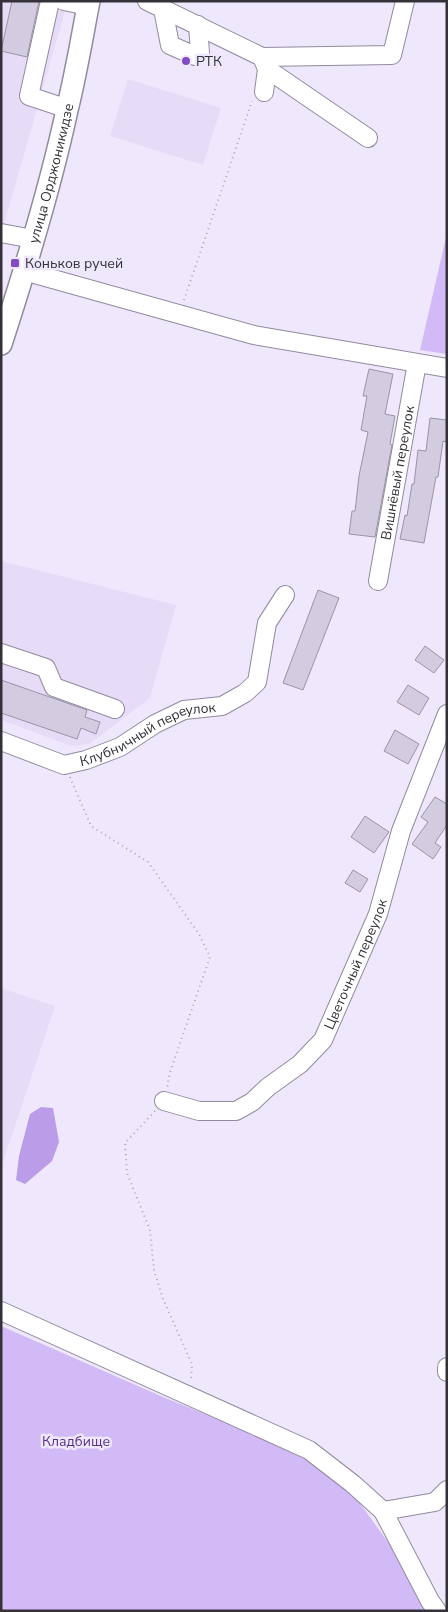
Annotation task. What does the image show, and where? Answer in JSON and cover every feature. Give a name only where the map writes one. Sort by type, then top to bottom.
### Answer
[{"type":"main road","name":"улица Орджоникидзе","points":[[1,344],[24,271],[68,109],[88,4]]},
{"type":"street","points":[[50,1],[29,96],[68,109]]},
{"type":"street","points":[[64,1],[88,4]]},
{"type":"street","points":[[147,1],[198,24],[265,63],[368,138]]},
{"type":"street","points":[[265,63],[392,55],[405,1]]},
{"type":"street","points":[[170,12],[170,45],[196,56],[200,53],[198,24]]},
{"type":"street","points":[[259,94],[265,63]]},
{"type":"street","points":[[1,233],[33,238]]},
{"type":"street","points":[[24,271],[254,335],[447,368]]},
{"type":"street","name":"Вишнёвый переулок","points":[[378,581],[417,363]]},
{"type":"street","name":"Клубничный переулок","points":[[1,741],[64,765],[86,760],[120,747],[154,724],[184,710],[222,706],[245,693],[257,682],[267,623],[285,595]]},
{"type":"street","points":[[1,653],[46,668],[54,687],[115,709]]},
{"type":"street","name":"Цветочный переулок","points":[[164,1101],[199,1111],[236,1110],[252,1102],[268,1087],[300,1064],[323,1040],[378,914],[401,831],[447,714]]},
{"type":"street","points":[[1,1311],[309,1450],[353,1484],[383,1511],[437,1611]]},
{"type":"street","points":[[447,1367],[447,1372]]},
{"type":"street","points":[[383,1511],[435,1502],[447,1490]]},
{"type":"path","points":[[179,314],[259,94]]},
{"type":"path","points":[[64,765],[91,826],[148,862],[199,934],[210,957],[170,1072],[164,1101],[125,1143],[127,1173],[150,1230],[154,1270],[163,1299],[192,1364],[190,1395]]},
{"type":"shaded area","points":[[1,1],[68,1],[1,235]]},
{"type":"shaded area","points":[[128,79],[221,108],[203,165],[110,136]]},
{"type":"shaded area","points":[[1,561],[176,605],[150,698],[89,744],[71,746],[1,720]]},
{"type":"shaded area","points":[[1,988],[55,1006],[1,1168]]},
{"type":"shaded area","points":[[41,1107],[53,1108],[59,1142],[52,1161],[25,1184],[16,1180],[19,1156],[30,1114]]},
{"type":"green space","points":[[447,233],[447,354],[420,350]]},
{"type":"green space","name":"Кладбище","points":[[1,1326],[163,1397],[302,1453],[351,1491],[406,1567],[424,1611],[1,1611]]},
{"type":"building","points":[[12,1],[39,1],[27,57],[1,51]]},
{"type":"building","points":[[369,369],[393,374],[385,414],[395,416],[390,444],[392,445],[375,537],[349,534],[352,511],[355,511],[359,476],[368,432],[361,430],[367,396],[363,396]]},
{"type":"building","points":[[430,418],[447,420],[447,442],[443,441],[438,477],[436,477],[424,543],[400,539],[405,515],[407,516],[412,484],[414,484],[418,450],[426,451]]},
{"type":"building","points":[[318,590],[339,598],[303,690],[283,683]]},
{"type":"building","points":[[425,646],[444,660],[434,673],[415,660]]},
{"type":"building","points":[[1,680],[87,710],[85,717],[100,722],[96,734],[81,728],[77,739],[1,713]]},
{"type":"building","points":[[408,685],[429,698],[419,715],[397,702]]},
{"type":"building","points":[[395,730],[419,744],[408,764],[384,751]]},
{"type":"building","points":[[435,797],[447,804],[447,825],[435,843],[441,847],[433,859],[412,844],[428,822],[421,817]]},
{"type":"building","points":[[365,816],[389,832],[374,853],[351,837]]},
{"type":"building","points":[[353,870],[368,879],[360,892],[345,883]]},
{"type":"place","name":"РТК","points":[[186,61]]},
{"type":"place","name":"Коньков ручей","points":[[15,263]]}]
